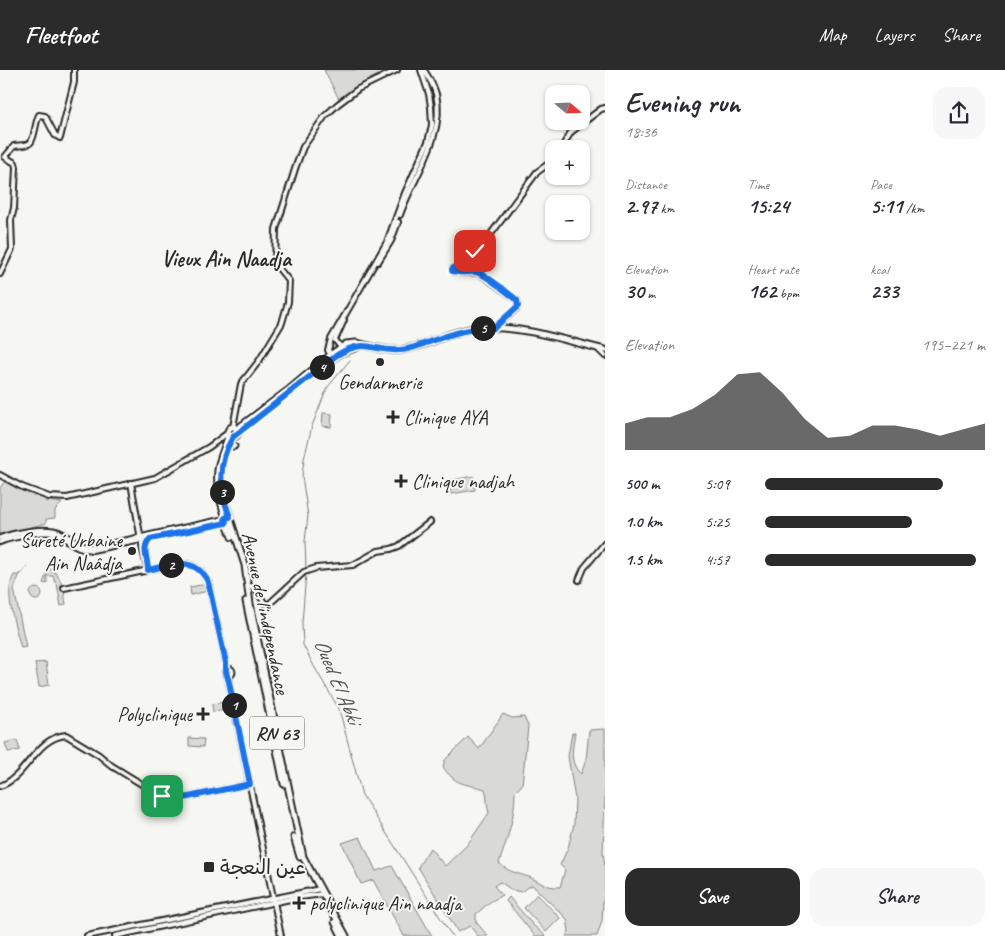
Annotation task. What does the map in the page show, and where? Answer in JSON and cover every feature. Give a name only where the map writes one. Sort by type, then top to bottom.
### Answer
[{"type":"main road","name":"RN 63","points":[[342,936],[320,892],[301,860],[297,849],[247,608],[248,586],[218,489],[219,464],[233,432],[331,357],[353,343],[401,350],[463,331],[478,328],[494,328],[537,333],[605,350]]},
{"type":"main road","name":"RN 63","points":[[228,521],[220,477],[222,464],[231,446],[233,432]]},
{"type":"main road","name":"Avenue de l'independance","points":[[228,521],[243,559],[252,614],[303,857],[320,892],[346,936]]},
{"type":"street","points":[[0,274],[12,249],[11,220],[16,167],[15,163],[5,157],[14,146],[32,142],[35,124],[39,116],[43,115],[48,119],[55,135],[60,138],[72,88],[74,70]]},
{"type":"street","points":[[0,475],[22,487],[51,498],[66,498],[161,475],[233,432],[241,384],[259,361],[282,323],[288,302],[289,281],[275,264],[276,229],[300,154],[318,125],[338,104],[358,89],[397,70]]},
{"type":"street","points":[[331,357],[329,345],[331,339],[387,242],[406,195],[430,145],[437,119],[436,95],[423,70]]},
{"type":"street","points":[[566,140],[571,132],[605,108]]},
{"type":"street","points":[[494,328],[516,309],[517,300],[479,273],[454,272],[452,269],[457,265],[470,263],[475,251],[491,234],[537,172],[545,166]]},
{"type":"street","points":[[343,349],[335,340],[336,335],[391,241],[401,208]]},
{"type":"street","points":[[596,348],[605,356]]},
{"type":"street","points":[[130,483],[148,570]]},
{"type":"street","points":[[0,538],[50,528],[61,532],[80,544],[95,547],[228,521]]},
{"type":"street","points":[[0,542],[47,532],[56,534],[76,547],[98,550],[228,521]]},
{"type":"street","points":[[248,586],[258,591],[265,604],[268,605],[301,574],[311,569],[354,565],[378,550],[399,546],[430,522]]},
{"type":"street","points":[[148,570],[145,563],[144,549],[150,539]]},
{"type":"street","points":[[133,542],[144,549]]},
{"type":"street","points":[[579,580],[584,568],[605,543]]},
{"type":"street","points":[[142,572],[145,563]]},
{"type":"street","points":[[64,588],[181,563],[202,571],[210,585],[282,936]]},
{"type":"street","points":[[228,672],[275,900]]},
{"type":"street","points":[[0,786],[13,778],[45,744],[66,735],[99,755],[112,766],[169,799],[178,799],[250,784]]},
{"type":"street","points":[[87,936],[320,892]]},
{"type":"street","points":[[115,936],[275,900]]},
{"type":"shaded area","points":[[324,70],[393,70],[353,89],[340,101]]},
{"type":"shaded area","points":[[323,413],[332,414],[331,427],[322,426]]},
{"type":"shaded area","points":[[473,476],[475,490],[451,494],[448,481]]},
{"type":"shaded area","points":[[5,481],[45,498],[47,502],[62,503],[55,510],[55,518],[46,519],[46,523],[43,524],[0,535],[0,488]]},
{"type":"shaded area","points":[[28,566],[19,576],[14,589],[26,647],[21,648],[10,601],[10,591],[14,575],[19,575]]},
{"type":"shaded area","points":[[49,568],[57,574],[62,584],[66,604],[61,606],[57,584],[53,576],[47,576],[47,584],[43,583]]},
{"type":"shaded area","points":[[207,584],[208,591],[191,595],[190,587]]},
{"type":"shaded area","points":[[36,588],[42,594],[36,600],[30,594]]},
{"type":"shaded area","points":[[46,662],[49,685],[39,687],[35,663]]},
{"type":"shaded area","points":[[225,702],[227,710],[213,712],[212,704]]},
{"type":"shaded area","points":[[503,714],[512,718],[524,717],[528,726],[522,785],[515,792],[508,837],[499,863],[509,870],[550,886],[560,887],[565,870],[560,865],[568,848],[574,824],[575,799],[568,756],[572,733],[575,732],[574,765],[581,774],[586,760],[589,730],[605,729],[603,853],[605,894],[602,921],[597,936],[566,936],[569,931],[567,919],[532,885],[521,892],[512,890],[500,882],[494,886],[502,895],[476,914],[476,922],[488,936],[478,936],[470,926],[458,932],[418,867],[430,848],[445,866],[467,845],[489,813],[485,789],[456,781],[443,767],[445,760],[468,737],[479,749]]},
{"type":"shaded area","points":[[189,738],[204,739],[203,747],[189,746]]},
{"type":"shaded area","points":[[17,740],[20,750],[8,752],[5,743]]},
{"type":"shaded area","points":[[360,837],[376,871],[392,866],[432,936],[404,936],[373,880],[361,884],[342,843]]},
{"type":"shaded area","points":[[537,894],[560,918],[546,932],[524,908]]},
{"type":"shaded area","points":[[509,897],[533,925],[546,936],[535,936],[506,901]]},
{"type":"waterway","name":"Oued El Abki","points":[[306,569],[305,541],[308,516],[302,476],[304,459],[312,426],[327,388],[350,360]]},
{"type":"waterway","name":"Oued El Abki","points":[[306,573],[302,623],[303,645],[339,709],[362,795],[452,936]]},
{"type":"place","name":"Gendarmerie","points":[[380,362]]},
{"type":"place","name":"Clinique AYA","points":[[393,417]]},
{"type":"place","name":"Clinique nadjah","points":[[401,481]]},
{"type":"place","name":"Sureté Urbaine Ain Naâdja","points":[[132,551]]},
{"type":"place","name":"Polyclinique","points":[[203,714]]},
{"type":"place","name":"عين النعجة","points":[[209,867]]},
{"type":"place","name":"polyclinique Ain naadja","points":[[299,903]]},
{"type":"district","name":"Vieux Ain Naadja","points":[[226,258]]},
{"type":"route","points":[[162,796],[166,799],[174,800],[250,784],[210,585],[207,578],[202,571],[188,564],[181,563],[148,570],[146,544],[150,539],[226,523],[225,518],[230,517],[226,508],[220,477],[224,457],[233,437],[337,355],[350,348],[363,345],[399,350],[412,348],[463,331],[478,328],[494,328],[513,312],[518,306],[517,300],[486,277],[476,272],[458,273],[452,271],[453,267],[457,265],[470,263],[475,251]]}]
